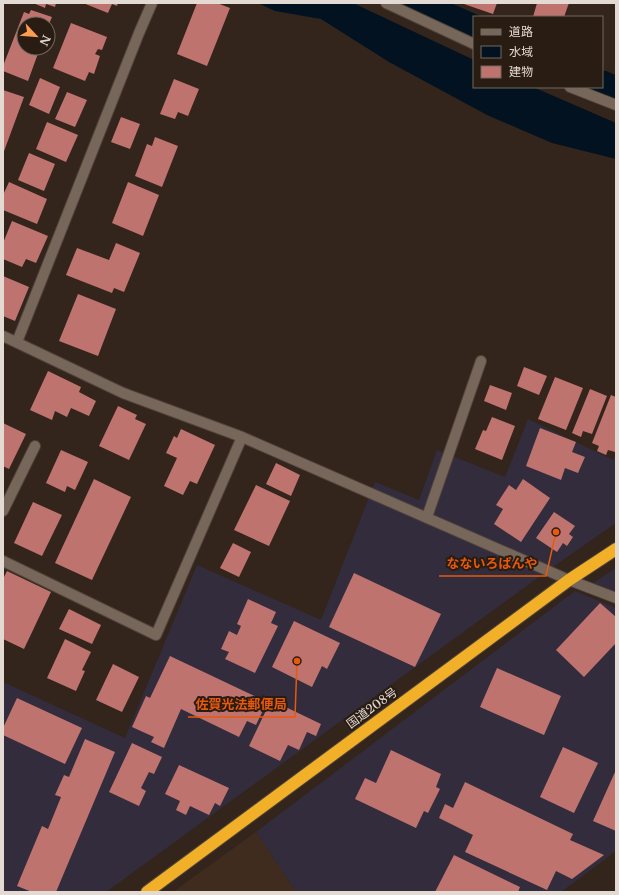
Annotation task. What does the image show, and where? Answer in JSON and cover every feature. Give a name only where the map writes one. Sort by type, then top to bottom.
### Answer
[{"type":"highway","name":"国道208号","points":[[147,892],[569,580],[616,549]]},
{"type":"street","points":[[17,342],[138,33],[152,3]]},
{"type":"street","points":[[386,3],[473,44]]},
{"type":"street","points":[[573,88],[616,105]]},
{"type":"street","points":[[3,336],[123,393],[242,438],[427,517],[569,580],[616,598]]},
{"type":"street","points":[[427,517],[481,360]]},
{"type":"street","points":[[3,561],[156,635],[242,438]]},
{"type":"street","points":[[3,511],[35,446]]},
{"type":"shaded area","points":[[528,419],[613,460],[616,454],[616,523],[547,571],[106,892],[3,892],[3,682],[125,738],[197,565],[321,620],[375,482],[419,500],[437,450],[505,477]]},
{"type":"shaded area","points":[[616,568],[616,596],[590,585]]},
{"type":"shaded area","points":[[575,591],[616,608],[616,851],[561,892],[296,892],[256,832]]},
{"type":"shaded area","points":[[256,832],[296,892],[173,892]]},
{"type":"water","points":[[258,3],[353,3],[473,60],[473,88],[535,88],[616,123],[616,159],[552,143],[487,115],[389,62],[321,19],[275,11]]},
{"type":"building","points":[[33,3],[56,3],[55,7],[46,4],[45,8]]},
{"type":"building","points":[[83,3],[118,3],[117,6],[112,4],[108,13]]},
{"type":"building","points":[[197,3],[217,3],[230,8],[207,66],[177,54]]},
{"type":"building","points":[[461,3],[497,3],[493,14]]},
{"type":"building","points":[[537,3],[569,3],[564,16],[533,16]]},
{"type":"building","points":[[31,10],[49,16],[22,16],[24,12],[29,14]]},
{"type":"building","points":[[71,23],[107,37],[102,50],[98,49],[95,54],[100,56],[94,74],[89,72],[85,81],[53,68]]},
{"type":"building","points":[[16,33],[16,56],[37,56],[28,81],[3,71],[3,66]]},
{"type":"building","points":[[40,78],[60,87],[49,114],[29,105]]},
{"type":"building","points":[[174,79],[199,89],[188,116],[178,112],[175,119],[160,114]]},
{"type":"building","points":[[3,90],[24,97],[3,154]]},
{"type":"building","points":[[67,92],[87,100],[75,127],[55,119]]},
{"type":"building","points":[[121,117],[140,124],[130,149],[111,142]]},
{"type":"building","points":[[47,122],[78,135],[66,162],[36,149]]},
{"type":"building","points":[[155,137],[178,146],[162,187],[135,176],[147,144],[152,146]]},
{"type":"building","points":[[29,153],[55,164],[44,191],[18,180]]},
{"type":"building","points":[[9,182],[47,199],[37,224],[3,210],[3,195]]},
{"type":"building","points":[[128,182],[159,195],[143,236],[112,223]]},
{"type":"building","points":[[12,221],[48,236],[36,263],[26,259],[22,267],[3,259],[3,243]]},
{"type":"building","points":[[116,243],[140,253],[124,292],[114,288],[112,293],[66,275],[77,248],[109,260]]},
{"type":"building","points":[[3,276],[29,287],[15,321],[3,316]]},
{"type":"building","points":[[78,294],[116,309],[98,356],[59,341]]},
{"type":"building","points":[[524,367],[547,376],[539,395],[517,386]]},
{"type":"building","points":[[48,371],[81,387],[79,392],[96,401],[89,416],[71,408],[67,417],[55,411],[52,420],[30,410]]},
{"type":"building","points":[[555,377],[583,388],[566,430],[538,419]]},
{"type":"building","points":[[490,385],[512,393],[506,410],[484,401]]},
{"type":"building","points":[[590,389],[607,396],[592,434],[583,431],[581,437],[572,433]]},
{"type":"building","points":[[611,395],[616,397],[616,451],[608,450],[606,455],[597,451],[599,446],[592,443]]},
{"type":"building","points":[[118,406],[137,415],[135,419],[146,424],[129,460],[99,446]]},
{"type":"building","points":[[492,417],[515,426],[502,460],[475,449],[483,430],[486,431]]},
{"type":"building","points":[[3,423],[26,434],[9,469],[3,466]]},
{"type":"building","points":[[540,428],[576,442],[572,452],[585,457],[578,473],[565,468],[561,480],[526,466]]},
{"type":"building","points":[[181,429],[215,445],[197,484],[190,481],[183,495],[164,486],[177,458],[166,453],[174,436],[177,438]]},
{"type":"building","points":[[61,450],[88,462],[75,490],[67,486],[65,492],[46,483]]},
{"type":"building","points":[[276,463],[300,475],[291,496],[266,484]]},
{"type":"building","points":[[94,479],[131,497],[92,580],[55,563]]},
{"type":"building","points":[[523,479],[550,498],[521,542],[494,524],[503,509],[496,505],[509,485],[516,490]]},
{"type":"building","points":[[256,485],[290,501],[269,546],[234,530]]},
{"type":"building","points":[[33,502],[62,515],[42,556],[14,543]]},
{"type":"building","points":[[554,512],[575,526],[569,534],[573,537],[567,546],[563,543],[557,552],[536,538]]},
{"type":"building","points":[[233,543],[251,552],[239,577],[220,568]]},
{"type":"building","points":[[7,571],[51,592],[24,649],[3,639],[3,579]]},
{"type":"building","points":[[354,573],[441,614],[415,667],[329,627]]},
{"type":"building","points":[[248,599],[276,612],[271,623],[278,626],[255,673],[225,659],[229,652],[221,649],[229,631],[237,635],[241,626],[237,624]]},
{"type":"building","points":[[600,603],[616,617],[616,643],[584,677],[556,650]]},
{"type":"building","points":[[69,609],[101,625],[92,644],[59,629]]},
{"type":"building","points":[[294,621],[340,643],[327,669],[322,666],[312,687],[272,667]]},
{"type":"building","points":[[65,639],[91,652],[82,670],[85,671],[76,691],[47,678]]},
{"type":"building","points":[[170,656],[267,702],[256,725],[247,721],[239,737],[181,709],[164,748],[151,742],[154,737],[132,727],[146,696],[150,698]]},
{"type":"building","points":[[113,664],[139,677],[122,712],[96,700]]},
{"type":"building","points":[[497,668],[561,696],[544,735],[480,707]]},
{"type":"building","points":[[17,698],[82,728],[65,764],[3,735],[3,728]]},
{"type":"building","points":[[271,700],[321,724],[316,736],[307,732],[299,750],[288,745],[280,761],[249,746]]},
{"type":"building","points":[[85,739],[115,752],[56,892],[32,892],[17,886],[42,826],[48,829],[61,797],[55,795],[64,775],[69,777]]},
{"type":"building","points":[[132,743],[162,757],[154,774],[149,772],[141,788],[146,791],[139,806],[109,792]]},
{"type":"building","points":[[563,747],[598,763],[574,813],[540,797]]},
{"type":"building","points":[[391,750],[441,774],[436,787],[440,789],[428,813],[424,811],[416,828],[355,799],[365,778],[376,783]]},
{"type":"building","points":[[179,765],[229,788],[220,806],[215,803],[209,815],[190,806],[186,815],[176,810],[180,801],[165,794]]},
{"type":"building","points":[[615,772],[616,773],[616,831],[593,821]]},
{"type":"building","points":[[465,782],[573,834],[570,840],[604,855],[572,879],[556,871],[547,890],[465,852],[473,835],[439,818],[445,804],[453,808]]},
{"type":"building","points":[[454,855],[520,887],[518,892],[435,892]]},
{"type":"waterway","points":[[418,3],[473,28]]},
{"type":"waterway","points":[[603,84],[616,90]]},
{"type":"place","name":"なないろぱんや","points":[[556,532]]},
{"type":"place","name":"佐賀光法郵便局","points":[[297,661]]}]
